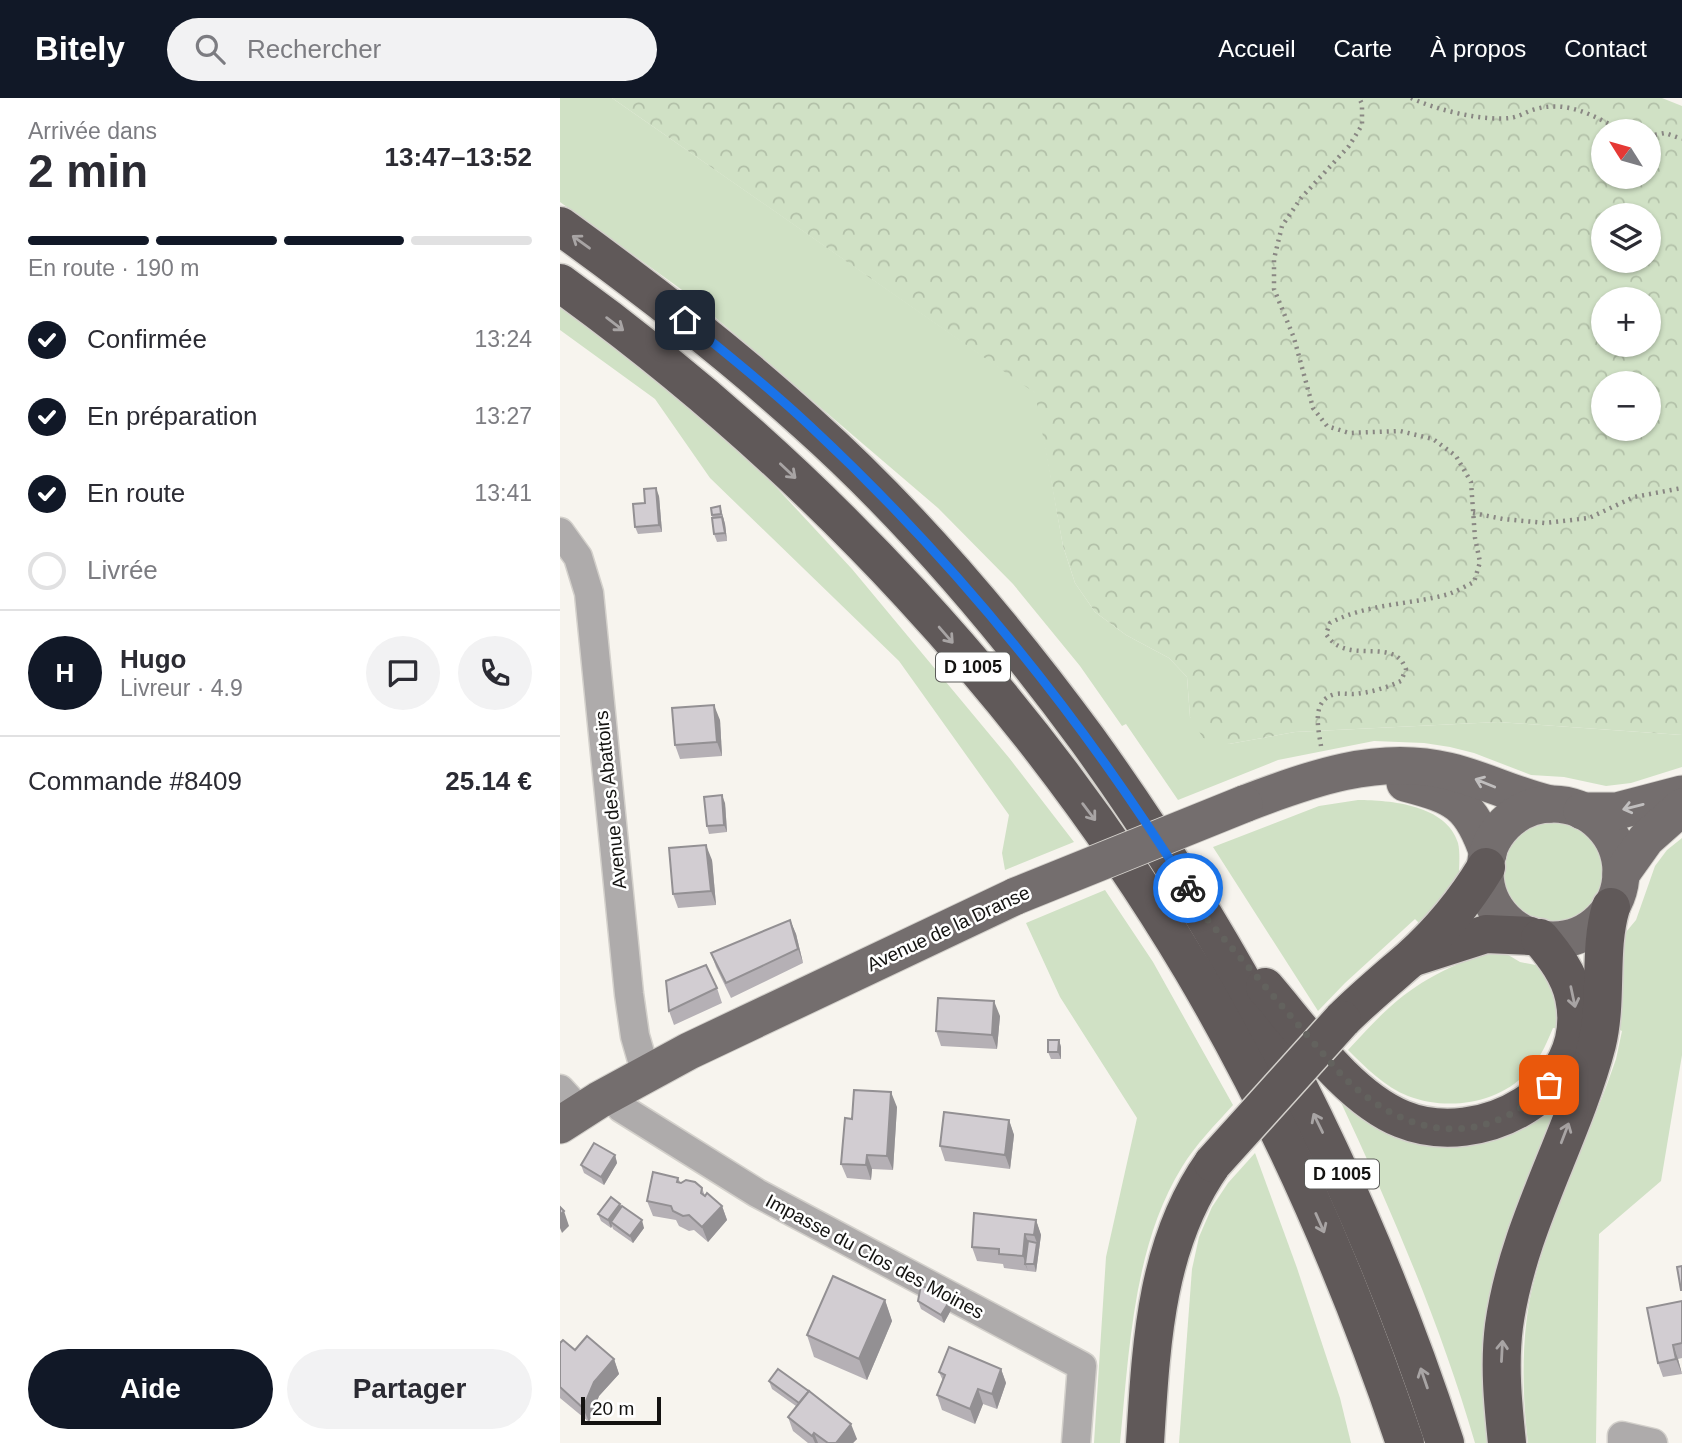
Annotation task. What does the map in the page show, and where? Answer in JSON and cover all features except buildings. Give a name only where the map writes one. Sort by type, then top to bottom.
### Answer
[{"type":"highway","name":"D 1005","points":[[560,226],[642,285],[809,425],[900,514],[971,592],[1037,671],[1144,820],[1256,1002],[1328,1142],[1394,1297],[1445,1443]]},
{"type":"highway","name":"D 1005","points":[[560,283],[691,385],[818,498],[926,612],[1094,818],[1192,969],[1240,1053],[1283,1139],[1361,1318],[1405,1443]]},
{"type":"highway","points":[[1145,1443],[1163,1280],[1180,1222],[1191,1196],[1213,1163],[1342,1020],[1412,957],[1465,898],[1487,861]]},
{"type":"highway","points":[[1507,1443],[1502,1355],[1508,1302],[1537,1203],[1584,1084],[1597,1042],[1604,999],[1605,934],[1616,890]]},
{"type":"highway","points":[[1207,919],[1352,1086],[1384,1111],[1423,1126],[1464,1128],[1484,1124],[1520,1109],[1549,1085],[1569,1054],[1576,1017],[1569,980],[1560,963],[1535,937],[1486,934],[1412,957]]},
{"type":"highway","points":[[1361,1318],[1375,1443]]},
{"type":"main road","name":"Avenue de la Dranse","points":[[1338,762],[1454,800],[1475,820],[1487,861]]},
{"type":"main road","name":"Avenue de la Dranse","points":[[578,1105],[1016,896],[1244,804],[1311,780],[1338,762],[1423,766],[1449,771],[1525,798],[1566,807],[1617,811],[1682,794]]},
{"type":"main road","points":[[1616,890],[1618,852],[1608,832],[1592,816],[1566,807],[1530,809],[1511,819],[1497,835],[1487,861],[1488,889],[1497,909],[1511,925],[1535,937],[1563,939],[1586,931],[1605,916],[1616,890],[1651,834],[1682,807]]},
{"type":"street","name":"Avenue des Abattoirs","points":[[560,532],[578,557],[589,593],[630,1003],[635,1036],[646,1074]]},
{"type":"street","name":"Impasse du Clos des Moines","points":[[578,1105],[621,1108],[757,1193],[1082,1366],[1076,1443]]},
{"type":"street","points":[[1622,1443],[1622,1436],[1653,1443]]},
{"type":"path","points":[[1338,762],[1317,726],[1317,713],[1321,703],[1329,696],[1339,693],[1352,694],[1388,688],[1401,681],[1406,669],[1399,657],[1386,653],[1355,651],[1331,643],[1326,634],[1330,622],[1343,616],[1402,601],[1450,594],[1474,582],[1480,562],[1475,538],[1471,482],[1456,456],[1433,439],[1400,431],[1349,433],[1326,426],[1313,408],[1294,338],[1274,289],[1274,260],[1282,226],[1301,198],[1349,146],[1363,125],[1359,98]]},
{"type":"path","points":[[1411,98],[1430,106],[1492,118],[1513,118],[1537,108],[1570,107],[1600,119]]},
{"type":"path","points":[[1661,133],[1682,139]]},
{"type":"path","points":[[1473,513],[1545,523],[1589,518],[1634,497],[1682,488]]},
{"type":"green space","points":[[560,98],[612,98],[1036,393],[1063,546],[1075,583],[1095,612],[1126,635],[1169,658],[1187,677],[1190,717],[1229,744],[1295,732],[1498,722],[1682,735],[1682,767],[1631,783],[1606,786],[1564,777],[1531,775],[1474,753],[1450,747],[1374,741],[1278,760],[1178,800],[1126,724],[1122,726],[1080,666],[1013,584],[938,508],[689,295],[560,202]]},
{"type":"green space","points":[[612,98],[1662,98],[1682,106],[1682,735],[1498,722],[1295,732],[1229,744],[1203,738],[1190,717],[1187,677],[1169,658],[1126,635],[1095,612],[1075,583],[1063,546],[1035,393]]},
{"type":"green space","points":[[560,305],[736,444],[852,569],[1010,759],[1074,842],[1005,870],[1002,853],[1009,815],[899,661],[710,478],[655,399],[560,330]]},
{"type":"green space","points":[[1358,800],[1386,801],[1416,807],[1442,820],[1452,830],[1458,843],[1459,886],[1420,924],[1415,919],[1318,1011],[1213,847],[1319,806]]},
{"type":"green space","points":[[1553,822],[1581,830],[1595,844],[1603,872],[1595,900],[1581,914],[1553,922],[1525,914],[1511,900],[1503,872],[1511,844],[1525,830]]},
{"type":"green space","points":[[1682,838],[1682,1055],[1661,1181],[1599,1234],[1596,1443],[1528,1443],[1524,1366],[1528,1307],[1549,1231],[1616,1059],[1622,1031],[1618,1029],[1616,944],[1636,920],[1655,866],[1667,850]]},
{"type":"green space","points":[[1105,890],[1153,962],[1233,1105],[1182,1167],[1153,1231],[1136,1301],[1120,1443],[1094,1443],[1106,1257],[1137,1118],[1060,997],[1026,923]]},
{"type":"green space","points":[[1490,944],[1520,962],[1546,967],[1556,980],[1560,1029],[1553,1028],[1539,1058],[1520,1079],[1506,1089],[1475,1101],[1424,1101],[1408,1096],[1383,1082],[1348,1050],[1409,991],[1456,965],[1457,956]]},
{"type":"green space","points":[[1557,1095],[1565,1102],[1496,1443],[1475,1443],[1446,1354],[1413,1267],[1338,1096],[1376,1121]]},
{"type":"green space","points":[[1255,1153],[1297,1268],[1340,1398],[1351,1443],[1179,1443],[1192,1269],[1199,1237],[1212,1207],[1228,1183]]},
{"type":"way so far","points":[[1188,888],[1207,919],[1338,1071],[1352,1086],[1384,1111],[1423,1126],[1464,1128],[1484,1124],[1520,1109],[1549,1085]]},
{"type":"route","points":[[685,320],[809,425],[900,514],[971,592],[1037,671],[1116,780],[1188,888]]}]
